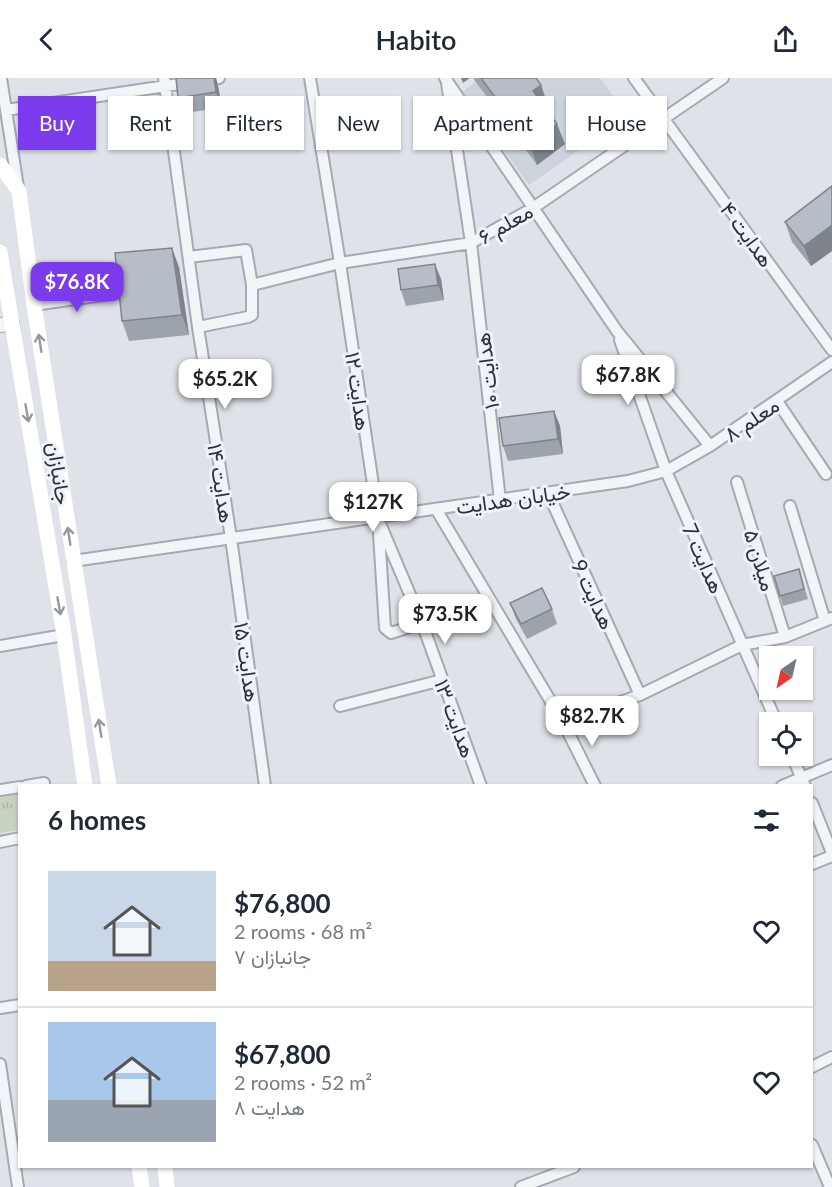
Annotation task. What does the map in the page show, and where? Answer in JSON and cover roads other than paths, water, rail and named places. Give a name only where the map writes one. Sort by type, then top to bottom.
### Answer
[{"type":"main road","name":"جانبازان","points":[[0,165],[19,190],[34,305],[109,784]]},
{"type":"main road","name":"جانبازان","points":[[0,252],[6,324],[64,635],[85,784]]},
{"type":"main road","points":[[139,1168],[142,1187]]},
{"type":"main road","points":[[165,1168],[167,1187]]},
{"type":"street","points":[[1,78],[19,190]]},
{"type":"street","points":[[6,110],[165,83],[219,78]]},
{"type":"street","name":"هدایت ۱۲","points":[[310,78],[378,518]]},
{"type":"street","name":"هدایت ۴","points":[[634,78],[648,96]]},
{"type":"street","name":"معلم ۶","points":[[667,116],[723,78]]},
{"type":"street","points":[[446,79],[617,331],[710,446]]},
{"type":"street","name":"هدایت ۱۰","points":[[446,79],[471,243],[500,500]]},
{"type":"street","name":"هدایت ۱۴","points":[[165,83],[198,327],[231,538]]},
{"type":"street","name":"هدایت ۴","points":[[667,122],[832,350]]},
{"type":"street","name":"معلم ۶","points":[[252,285],[340,263],[471,243],[533,208],[617,150]]},
{"type":"street","points":[[189,257],[246,250],[252,285],[252,315],[198,327]]},
{"type":"street","points":[[34,305],[117,293]]},
{"type":"street","name":"هدایت 7","points":[[617,331],[666,471],[772,712]]},
{"type":"street","name":"معلم ۸","points":[[666,471],[710,446],[832,362]]},
{"type":"street","points":[[777,401],[826,474]]},
{"type":"street","name":"خیابان هدایت","points":[[73,561],[628,481],[666,471]]},
{"type":"street","name":"میلان ۵","points":[[737,482],[785,637]]},
{"type":"street","name":"هدایت 9","points":[[548,493],[640,695]]},
{"type":"street","points":[[563,722],[640,695],[742,645],[785,637],[829,620],[790,506]]},
{"type":"street","points":[[436,509],[563,722],[594,784]]},
{"type":"street","points":[[378,518],[385,628],[391,633],[422,623]]},
{"type":"street","name":"هدایت ۱۳","points":[[378,518],[422,623],[477,784]]},
{"type":"street","name":"هدایت ۱۵","points":[[231,538],[265,784]]},
{"type":"street","points":[[0,646],[64,635]]},
{"type":"street","points":[[340,706],[442,681]]},
{"type":"street","points":[[796,766],[803,782],[832,765]]},
{"type":"street","points":[[38,784],[44,783]]},
{"type":"street","points":[[0,790],[18,787]]},
{"type":"street","points":[[813,806],[832,854],[813,864]]},
{"type":"street","points":[[0,842],[18,838]]},
{"type":"street","points":[[0,1008],[18,1005]]},
{"type":"street","points":[[813,1066],[832,1057]]},
{"type":"street","points":[[0,1064],[18,1187]]},
{"type":"street","points":[[813,1147],[830,1187]]},
{"type":"street","points":[[521,1187],[572,1168]]},
{"type":"street","points":[[555,1175],[560,1187]]}]
